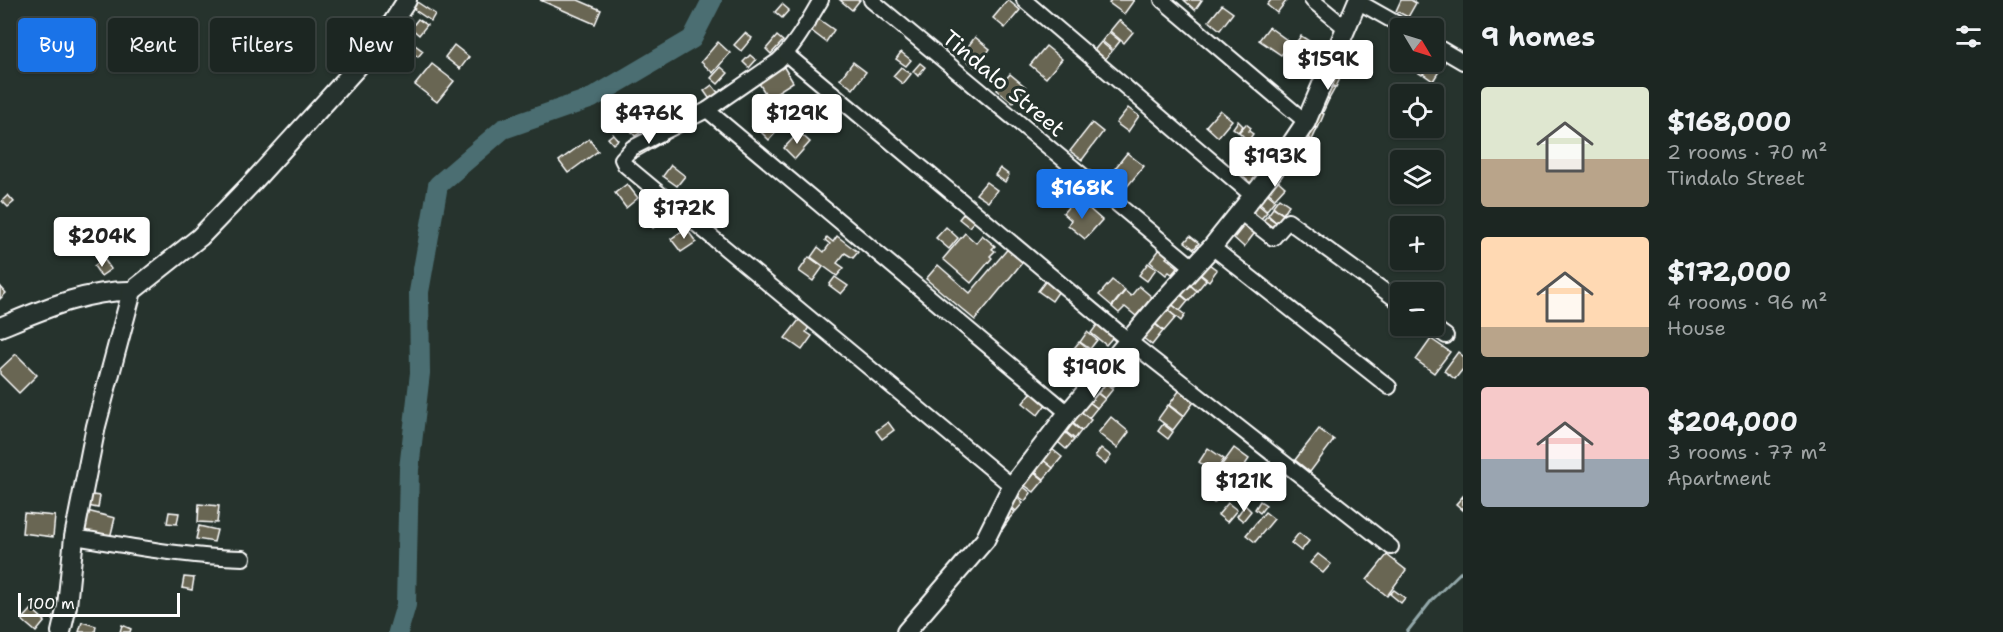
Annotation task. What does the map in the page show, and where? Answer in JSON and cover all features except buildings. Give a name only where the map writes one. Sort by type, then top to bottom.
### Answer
[{"type":"street","points":[[0,327],[56,305],[101,293],[132,291],[200,237],[381,40],[407,0]]},
{"type":"street","points":[[821,0],[786,54],[707,110],[632,148],[622,159],[625,165],[1012,486]]},
{"type":"street","name":"Tindalo Street","points":[[871,0],[1193,267]]},
{"type":"street","points":[[1024,0],[1254,197]]},
{"type":"street","points":[[1162,0],[1306,122]]},
{"type":"street","points":[[1312,0],[1347,29]]},
{"type":"street","points":[[906,632],[985,540],[1012,486],[1068,413],[1254,197],[1306,122],[1358,1],[1390,19]]},
{"type":"street","points":[[1444,51],[1463,62]]},
{"type":"street","points":[[786,54],[1129,340],[1391,547]]},
{"type":"street","points":[[707,110],[1068,413]]},
{"type":"street","points":[[1241,213],[1273,238],[1288,221],[1390,295]]},
{"type":"street","points":[[1212,247],[1389,387]]},
{"type":"street","points":[[61,632],[67,606],[74,537],[96,426],[132,291]]},
{"type":"street","points":[[74,537],[213,558],[243,558]]},
{"type":"waterway","points":[[398,632],[406,605],[409,469],[420,373],[419,292],[438,185],[503,129],[592,98],[692,39],[712,0]]},
{"type":"waterway","points":[[1407,632],[1432,600],[1463,570]]}]
